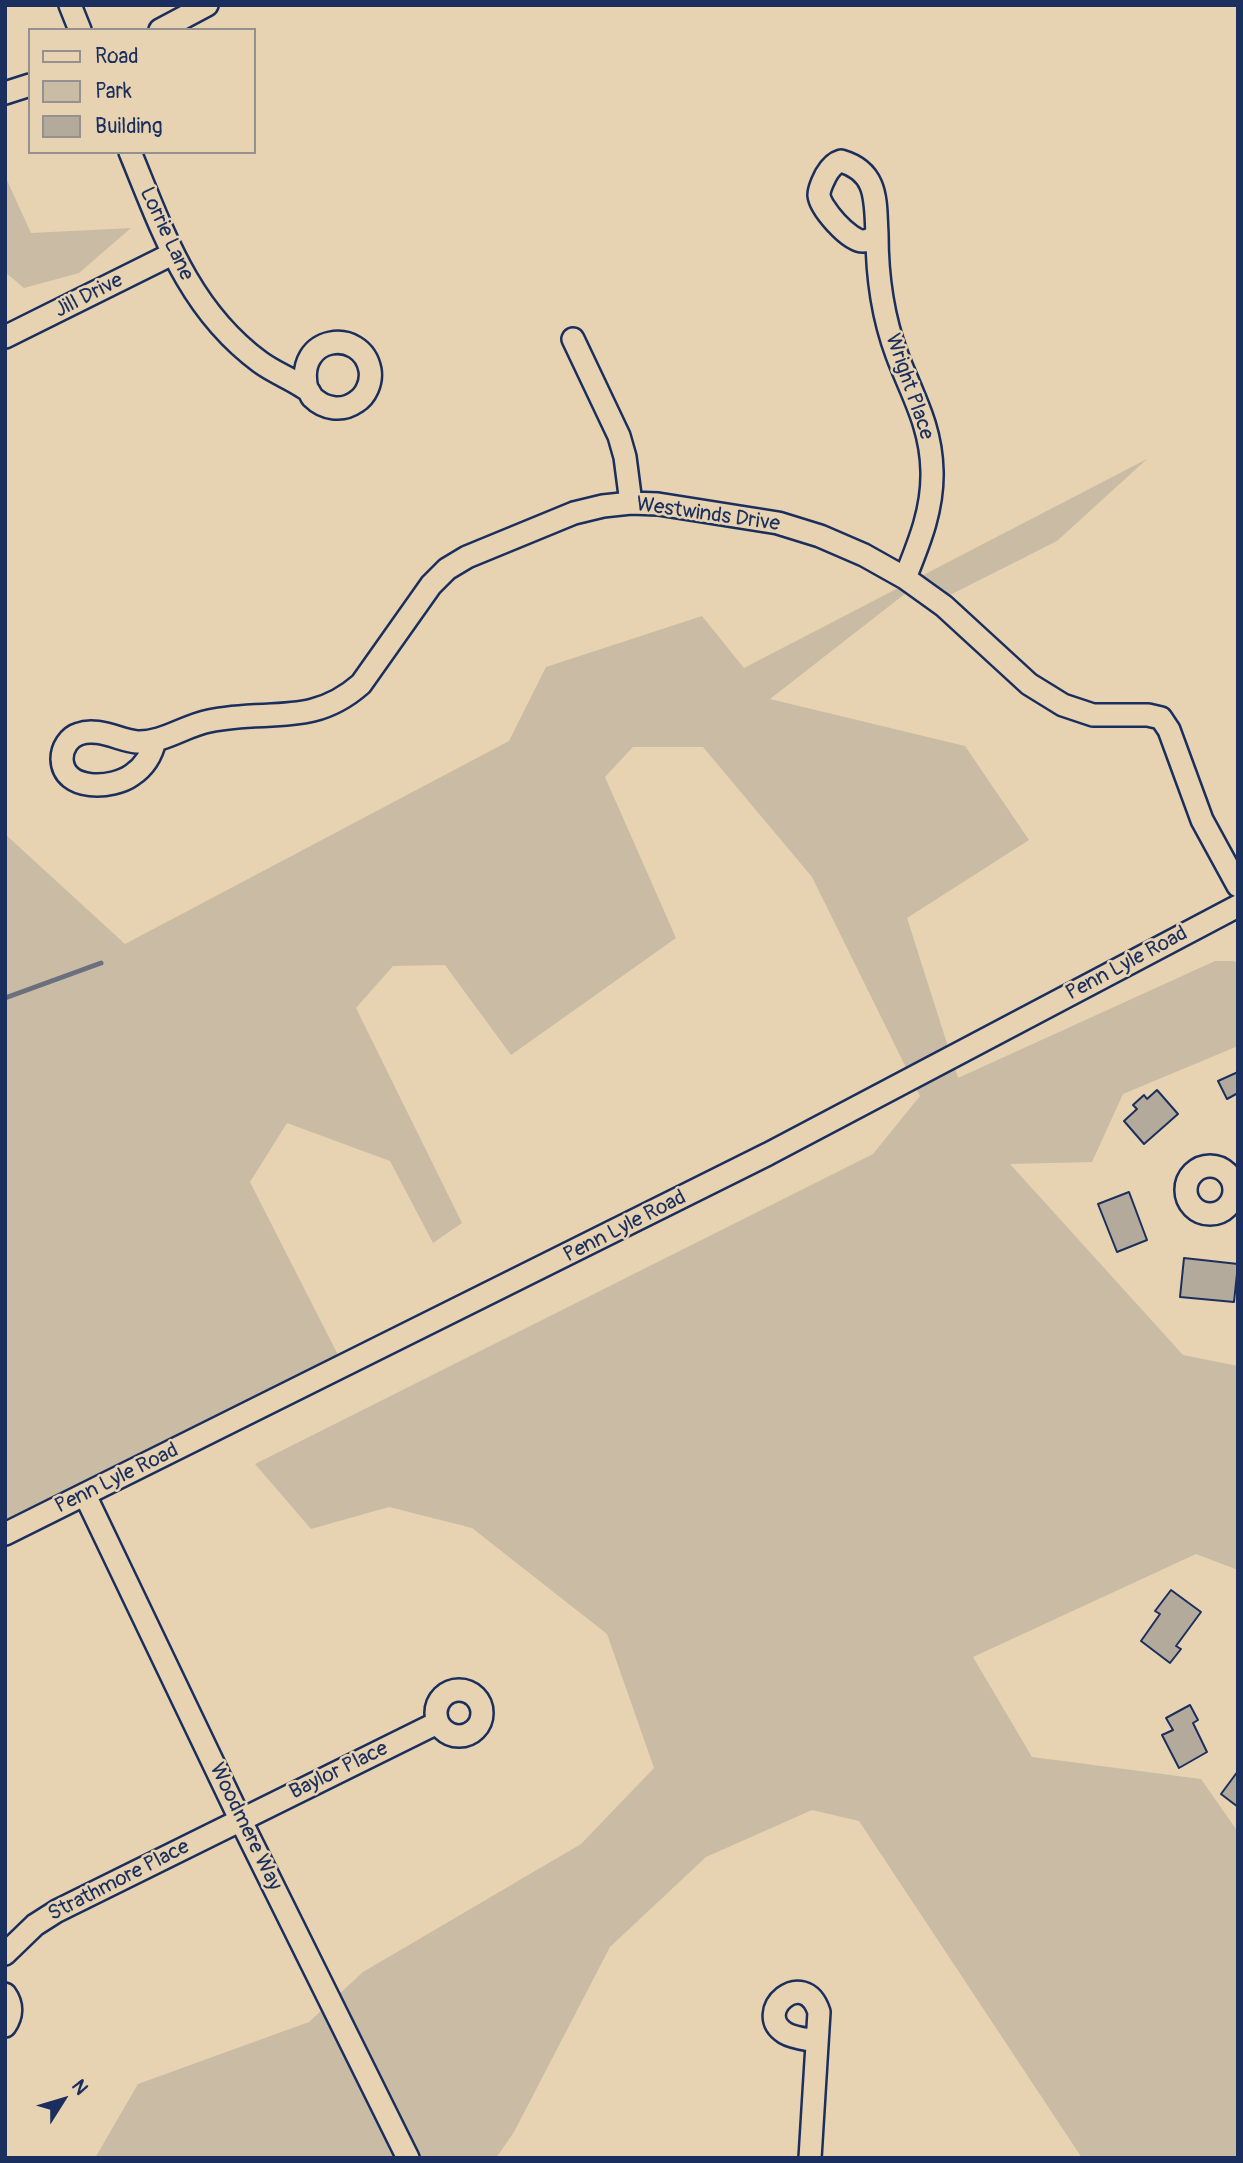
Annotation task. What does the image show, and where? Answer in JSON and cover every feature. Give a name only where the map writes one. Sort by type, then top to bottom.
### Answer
[{"type":"street","points":[[70,5],[79,28]]},
{"type":"street","points":[[164,28],[207,5]]},
{"type":"street","points":[[5,93],[28,86]]},
{"type":"street","name":"Lorrie Lane","points":[[131,154],[172,254],[189,286],[209,314],[237,343],[270,369],[307,389]]},
{"type":"street","name":"Wright Place","points":[[877,234],[880,290],[887,324],[897,356],[923,415],[933,472],[926,525],[905,578]]},
{"type":"street","name":"Jill Drive","points":[[5,337],[172,254]]},
{"type":"street","points":[[573,339],[620,436],[631,503]]},
{"type":"street","name":"Westwinds Drive","points":[[155,740],[204,722],[228,717],[307,713],[328,707],[361,684],[431,585],[447,569],[467,557],[574,513],[631,503],[658,504],[778,523],[820,536],[864,555],[905,578],[944,606],[1029,684],[1063,705],[1093,715],[1148,715],[1161,718],[1169,730],[1202,820],[1238,886]]},
{"type":"street","points":[[88,732],[138,742],[155,740],[146,763],[120,782],[105,786],[74,780],[65,769],[62,759],[69,740],[77,734],[88,732]]},
{"type":"street","name":"Penn Lyle Road","points":[[5,1534],[768,1154],[1238,906]]},
{"type":"street","name":"Woodmere Way","points":[[85,1495],[240,1819],[408,2158]]},
{"type":"street","name":"Baylor Place","points":[[240,1819],[438,1723]]},
{"type":"street","name":"Strathmore Place","points":[[5,1954],[35,1925],[57,1910],[240,1819]]},
{"type":"street","points":[[5,1994],[11,2008],[5,2026]]},
{"type":"street","points":[[810,2158],[816,2041]]},
{"type":"green space","points":[[5,176],[31,233],[131,228],[79,273],[24,288],[5,272]]},
{"type":"green space","points":[[1147,459],[1057,541],[936,602],[915,586],[770,699],[965,746],[1029,840],[907,918],[958,1078],[1215,961],[1234,961],[1238,964],[1238,1046],[1123,1094],[1092,1162],[1010,1164],[1183,1355],[1238,1366],[1238,1570],[1196,1554],[973,1657],[1032,1757],[1201,1779],[1238,1832],[1238,2158],[1082,2158],[859,1821],[812,1810],[706,1857],[610,1947],[514,2132],[496,2158],[95,2158],[138,2084],[309,2022],[363,1972],[581,1844],[654,1768],[607,1634],[472,1528],[389,1507],[311,1529],[255,1464],[873,1154],[920,1096],[812,877],[703,747],[633,747],[605,777],[676,938],[511,1055],[445,965],[393,966],[356,1008],[462,1223],[433,1243],[390,1161],[287,1123],[250,1182],[338,1355],[5,1541],[5,834],[125,944],[509,741],[546,667],[702,616],[744,668]]},
{"type":"building","points":[[1238,1072],[1238,1093],[1227,1099],[1218,1081]]},
{"type":"building","points":[[1157,1090],[1178,1114],[1144,1144],[1124,1121],[1137,1109],[1133,1105],[1144,1095],[1147,1099]]},
{"type":"building","points":[[1129,1192],[1147,1240],[1117,1252],[1098,1204]]},
{"type":"building","points":[[1184,1258],[1238,1264],[1234,1302],[1180,1297]]},
{"type":"building","points":[[1171,1590],[1201,1612],[1176,1646],[1181,1649],[1170,1663],[1141,1641],[1160,1614],[1155,1611]]},
{"type":"building","points":[[1190,1705],[1198,1720],[1193,1723],[1207,1752],[1179,1768],[1162,1735],[1173,1730],[1166,1718]]},
{"type":"building","points":[[1238,1771],[1238,1807],[1221,1794]]},
{"type":"waterway","points":[[5,998],[101,963]]}]
